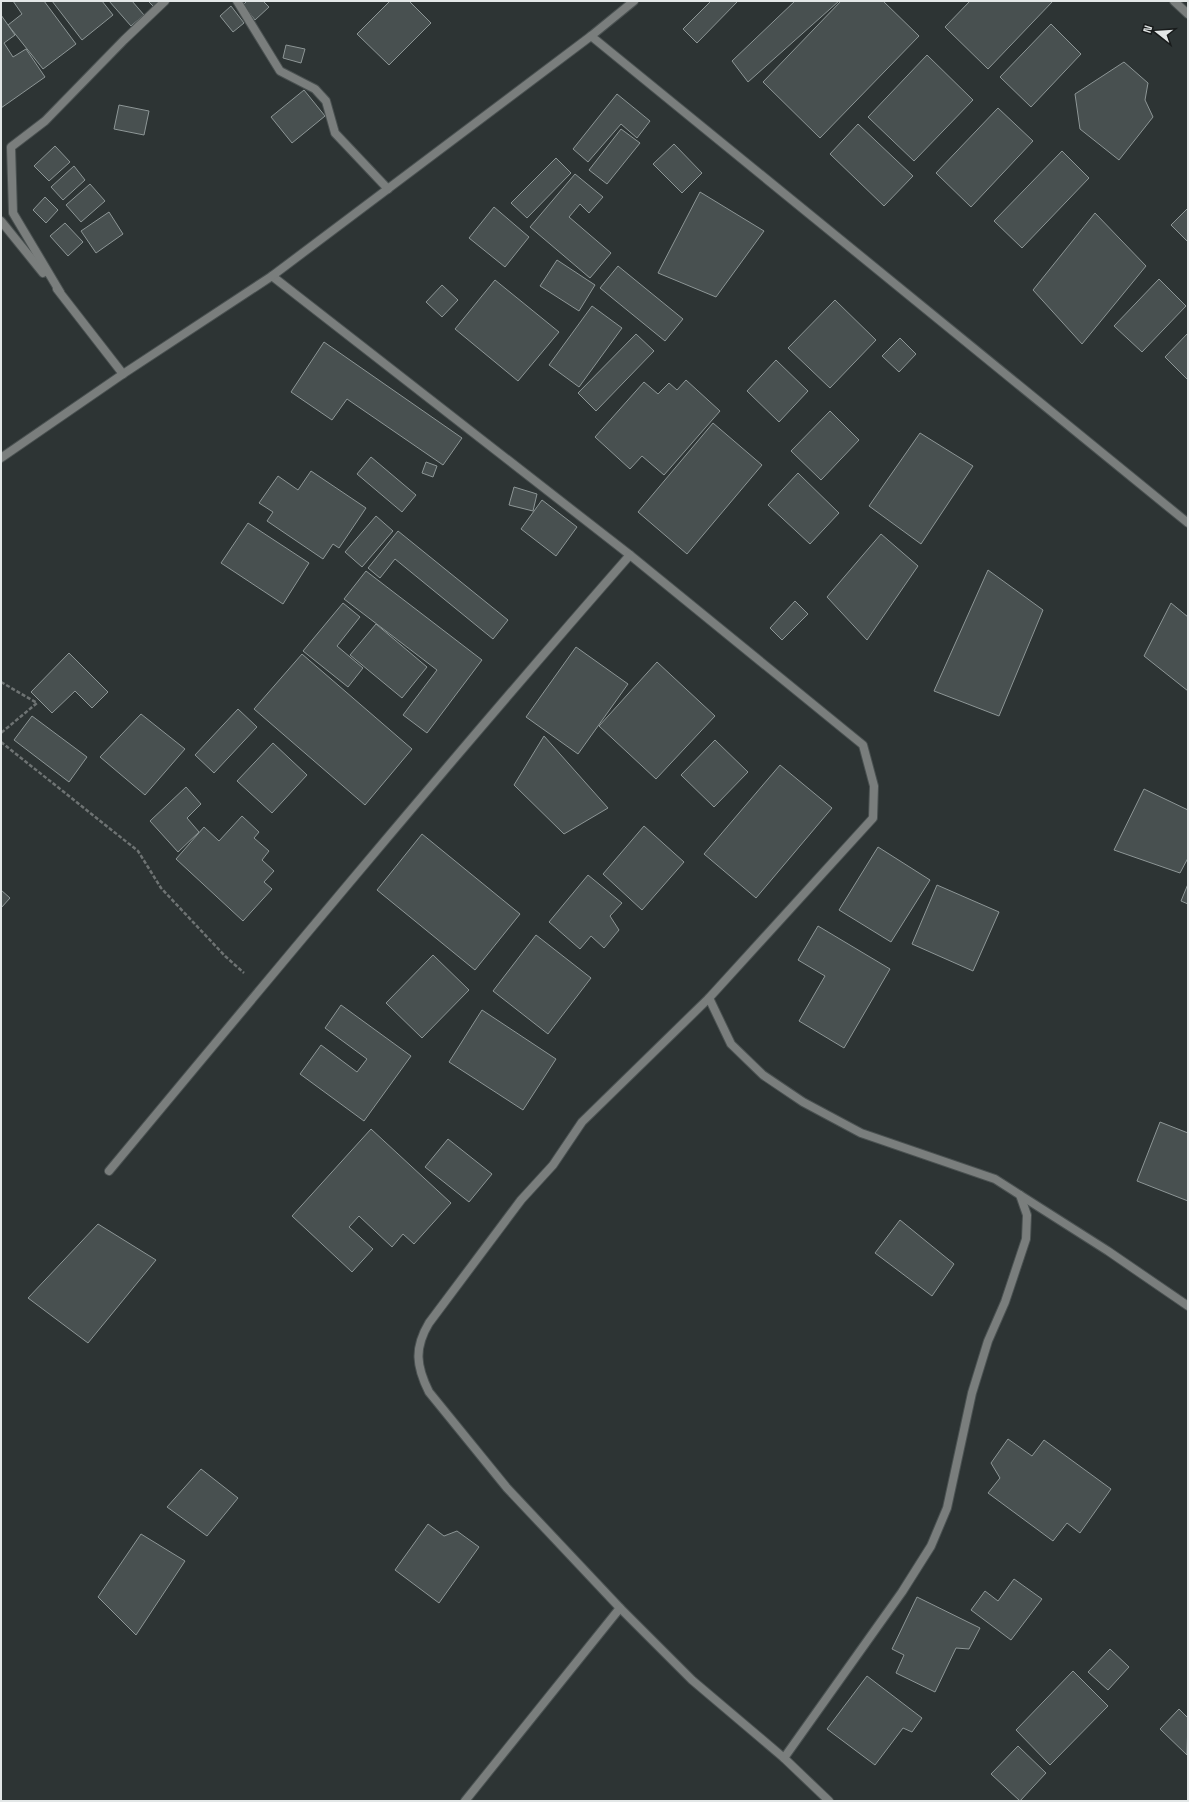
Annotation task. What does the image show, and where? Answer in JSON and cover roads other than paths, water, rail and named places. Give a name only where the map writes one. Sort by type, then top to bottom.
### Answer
[{"type":"street","points":[[60,292],[13,213],[11,147],[45,121],[109,55],[165,1]]},
{"type":"street","points":[[237,1],[280,71],[315,89],[326,101],[334,133],[388,189]]},
{"type":"street","points":[[1,458],[123,374],[272,276],[591,36],[634,1]]},
{"type":"street","points":[[1174,1],[1188,14]]},
{"type":"street","points":[[591,36],[1188,523]]},
{"type":"street","points":[[1,221],[60,292],[123,374]]},
{"type":"street","points":[[272,276],[630,556],[863,745],[874,786],[873,818],[709,998],[582,1122],[552,1164],[521,1200],[429,1323],[422,1334],[419,1345],[419,1369],[428,1392],[507,1488],[620,1608],[692,1680],[784,1758],[829,1801]]},
{"type":"street","points":[[109,1171],[382,843],[508,695],[630,556]]},
{"type":"street","points":[[709,998],[731,1044],[763,1075],[803,1102],[861,1133],[995,1179],[1108,1251],[1188,1306]]},
{"type":"street","points":[[784,1758],[902,1592],[934,1540],[947,1508],[972,1393],[988,1341],[1005,1302],[1026,1238],[1027,1215],[1020,1195]]},
{"type":"street","points":[[465,1801],[620,1608]]}]
